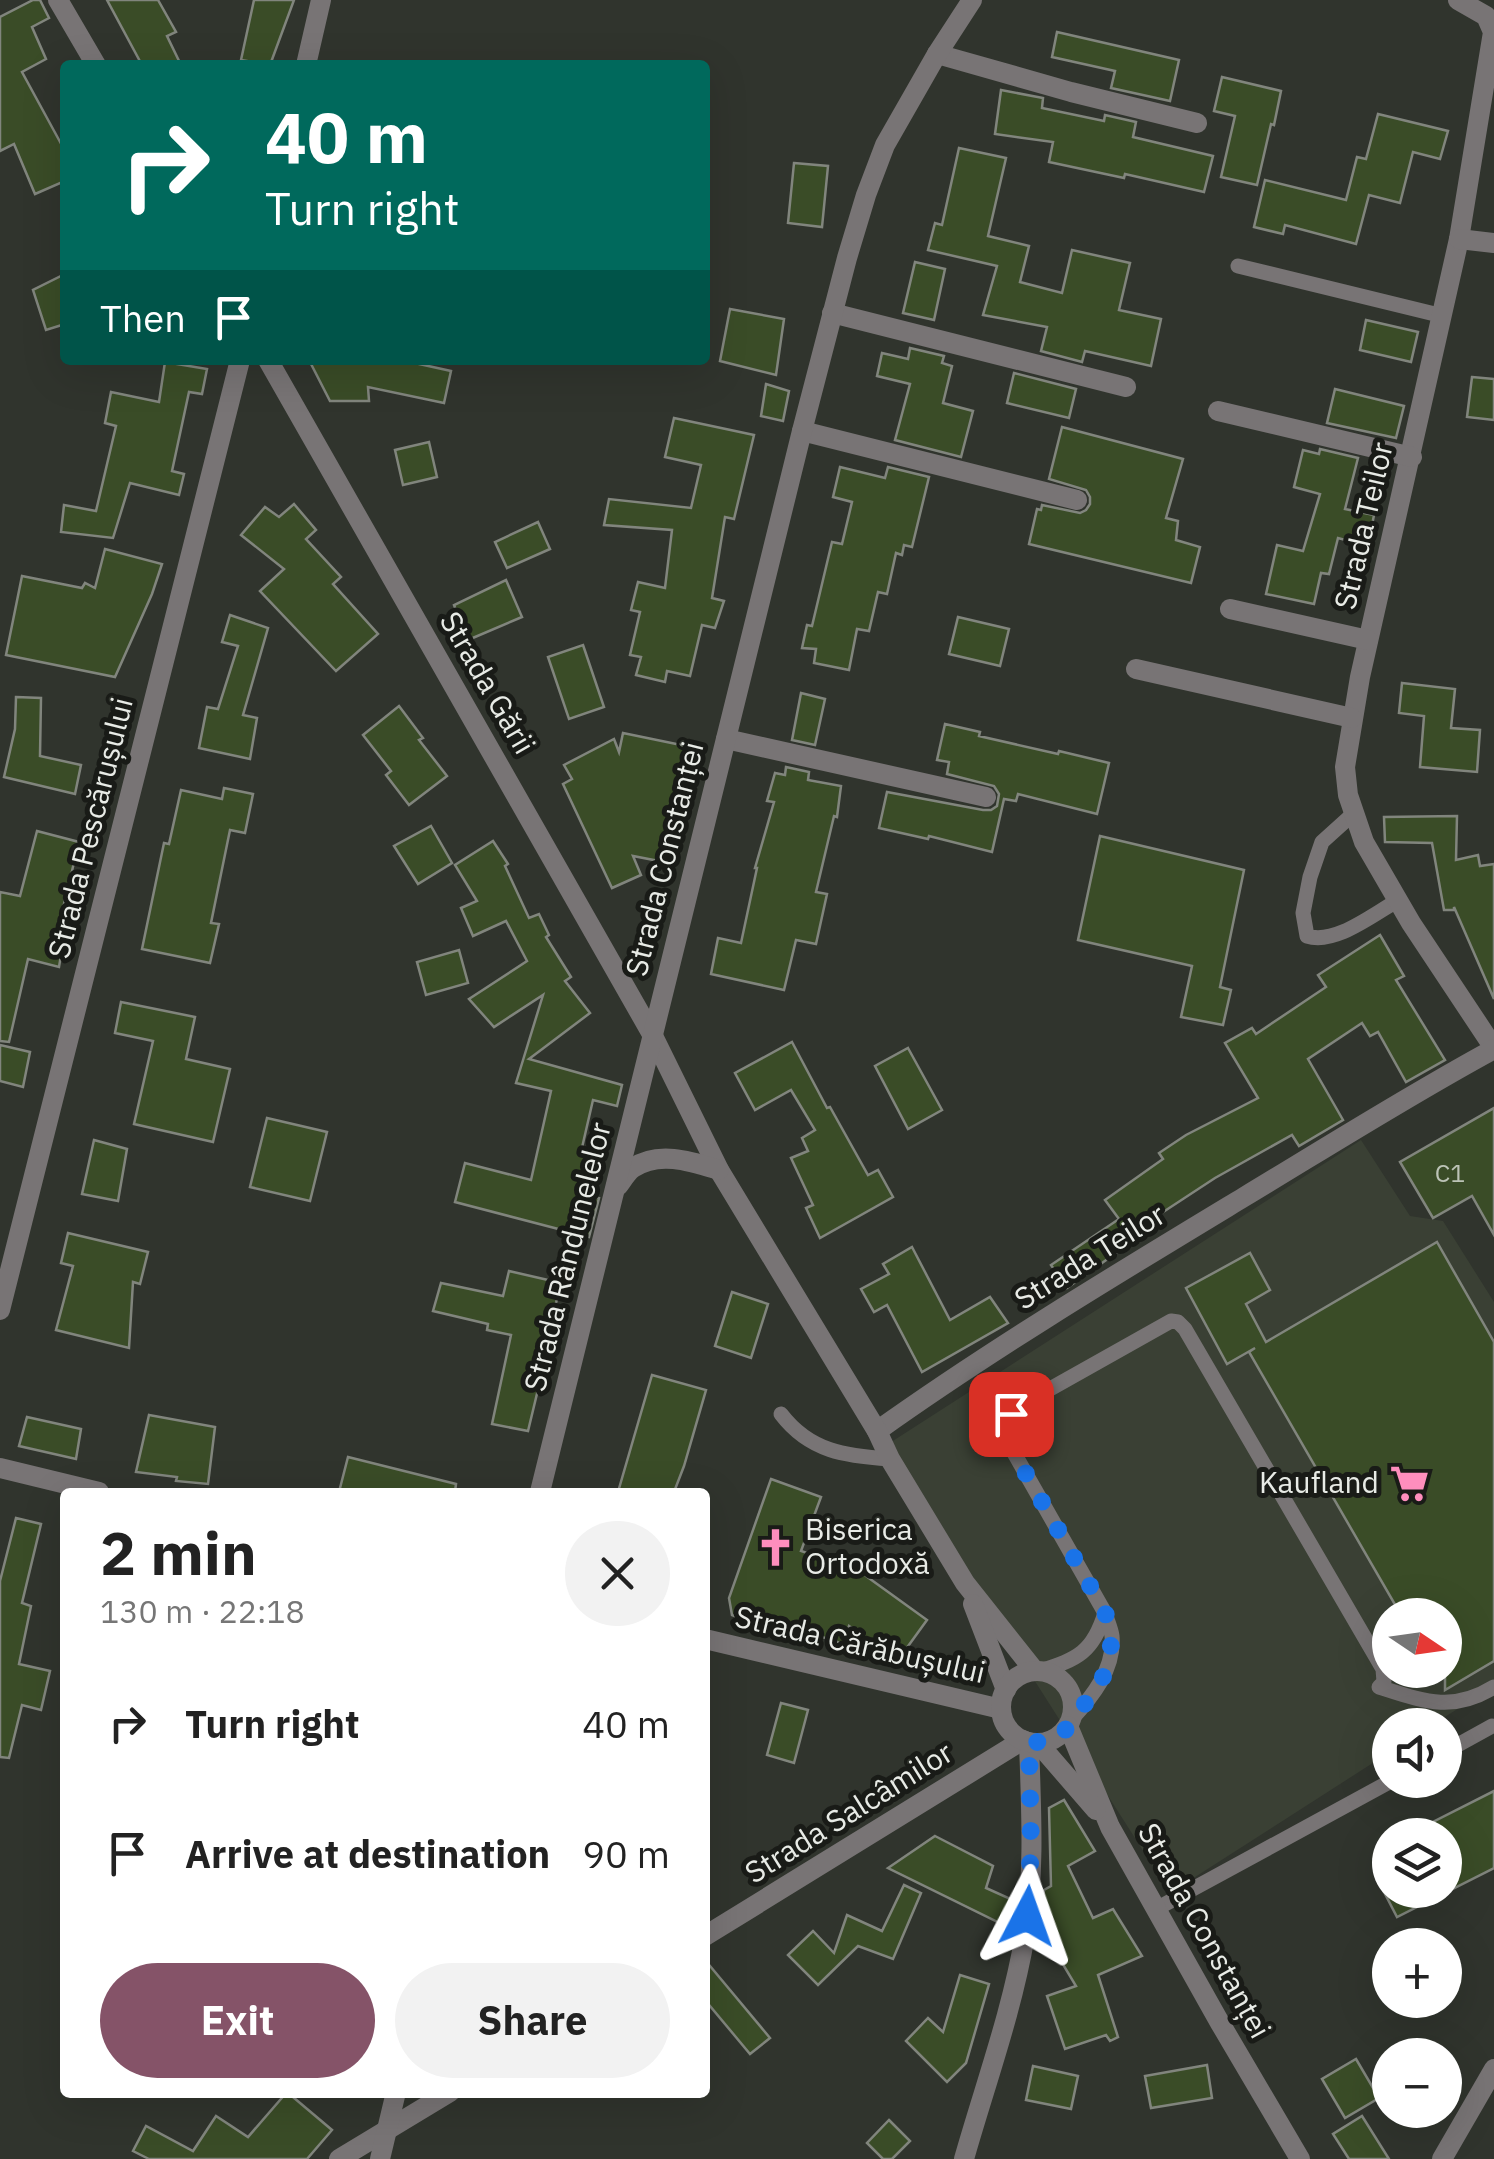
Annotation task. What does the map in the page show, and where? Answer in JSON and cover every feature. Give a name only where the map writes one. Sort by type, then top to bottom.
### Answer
[{"type":"street","points":[[58,0],[93,60]]},
{"type":"street","points":[[307,60],[320,0]]},
{"type":"street","name":"Strada Constanței","points":[[653,1036],[802,431],[866,195],[885,144],[972,0]]},
{"type":"street","name":"Strada Teilor","points":[[877,1431],[986,1356],[1494,1049],[1397,901],[1364,842],[1353,814],[1346,767],[1368,640],[1459,238],[1494,32],[1486,16],[1458,0]]},
{"type":"street","points":[[936,54],[1197,122]]},
{"type":"street","points":[[1459,238],[1494,244]]},
{"type":"street","points":[[832,314],[1126,387]]},
{"type":"street","name":"Strada Pescărușului","points":[[0,1310],[239,365]]},
{"type":"street","name":"Strada Gării","points":[[271,365],[653,1036]]},
{"type":"street","points":[[1218,411],[1412,457]]},
{"type":"street","points":[[802,431],[1077,500]]},
{"type":"street","points":[[1230,609],[1368,640]]},
{"type":"street","points":[[1136,669],[1352,718]]},
{"type":"street","points":[[726,739],[986,797]]},
{"type":"street","points":[[653,1036],[719,1170],[877,1431],[890,1459],[965,1583],[1037,1671]]},
{"type":"street","name":"Strada Rândunelelor","points":[[541,1488],[653,1036]]},
{"type":"street","points":[[616,1188],[632,1168],[648,1161],[670,1158],[719,1170]]},
{"type":"street","points":[[0,1468],[82,1488]]},
{"type":"street","points":[[965,1583],[1004,1700],[1010,1730],[1030,1742],[1110,1827]]},
{"type":"street","name":"Strada Cărăbușului","points":[[710,1640],[1004,1700]]},
{"type":"street","points":[[1004,1700],[1020,1675],[1037,1671],[1058,1677],[1070,1692],[1070,1723],[1056,1738],[1030,1742]]},
{"type":"street","name":"Strada Constanței","points":[[1070,1723],[1110,1827],[1300,2159]]},
{"type":"street","points":[[964,2159],[1005,2023],[1024,1937],[1030,1894],[1030,1742]]},
{"type":"street","name":"Strada Salcâmilor","points":[[710,1933],[1030,1742]]},
{"type":"street","points":[[1442,2159],[1494,2069]]},
{"type":"street","points":[[380,2159],[395,2098]]},
{"type":"street","points":[[339,2159],[440,2098]]},
{"type":"lane","points":[[1238,266],[1443,316]]},
{"type":"lane","points":[[1353,814],[1322,842],[1303,914],[1307,936],[1334,936],[1397,901]]},
{"type":"lane","points":[[1070,1723],[1101,1682],[1112,1636],[1105,1612],[1009,1444],[1007,1424],[1018,1408],[1172,1322],[1185,1329],[1383,1669],[1384,1682],[1379,1687],[1456,1704],[1494,1687]]},
{"type":"lane","points":[[782,1414],[793,1430],[832,1451],[890,1459]]},
{"type":"lane","points":[[1037,1671],[1070,1662],[1089,1648],[1105,1612]]},
{"type":"lane","points":[[1462,1743],[1492,1726]]},
{"type":"lane","points":[[1156,1909],[1372,1791]]},
{"type":"shaded area","points":[[1361,1140],[1410,1216],[1443,1221],[1494,1302],[1494,1686],[1459,1708],[1372,1708],[1372,1764],[1170,1893],[885,1446]]},
{"type":"building","points":[[40,0],[49,18],[32,27],[46,59],[22,72],[60,142],[60,183],[35,194],[14,144],[0,151],[0,17]]},
{"type":"building","points":[[107,0],[158,0],[176,32],[167,36],[179,60],[139,60]]},
{"type":"building","points":[[254,0],[294,0],[272,60],[241,60]]},
{"type":"building","points":[[1057,32],[1179,60],[1170,101],[1111,88],[1115,71],[1052,57]]},
{"type":"building","points":[[1222,77],[1281,91],[1257,185],[1221,177],[1235,116],[1214,111]]},
{"type":"building","points":[[1001,90],[1043,98],[1042,108],[1104,121],[1105,115],[1136,122],[1133,137],[1213,156],[1204,192],[1049,162],[1053,142],[995,134]]},
{"type":"building","points":[[1378,114],[1448,131],[1440,159],[1413,152],[1400,203],[1369,195],[1356,244],[1285,225],[1283,234],[1254,227],[1265,180],[1346,200],[1357,157],[1366,159]]},
{"type":"building","points":[[959,148],[1006,158],[988,236],[1029,246],[1020,282],[1062,293],[1072,250],[1130,263],[1119,310],[1161,319],[1151,366],[1085,351],[1082,362],[1041,351],[1047,327],[983,315],[997,266],[928,250],[935,223],[942,225]]},
{"type":"building","points":[[794,163],[828,166],[822,227],[788,223]]},
{"type":"building","points":[[915,262],[945,269],[934,320],[903,313]]},
{"type":"building","points":[[60,276],[60,326],[46,330],[33,290]]},
{"type":"building","points":[[730,309],[784,319],[776,375],[720,361]]},
{"type":"building","points":[[1366,320],[1418,332],[1411,362],[1360,350]]},
{"type":"building","points":[[910,348],[944,356],[942,363],[952,366],[943,403],[973,411],[961,457],[895,440],[910,384],[877,376],[882,353],[908,359]]},
{"type":"building","points":[[165,365],[207,369],[202,394],[189,392],[172,471],[184,474],[179,495],[130,483],[113,538],[61,532],[64,505],[96,511],[116,426],[105,423],[111,392],[159,402]]},
{"type":"building","points":[[312,365],[424,365],[451,371],[444,403],[368,387],[369,401],[330,401]]},
{"type":"building","points":[[1014,373],[1076,389],[1069,418],[1007,403]]},
{"type":"building","points":[[1472,377],[1494,379],[1494,420],[1467,417]]},
{"type":"building","points":[[766,384],[789,391],[783,421],[761,416]]},
{"type":"building","points":[[1335,389],[1404,406],[1396,438],[1327,423]]},
{"type":"building","points":[[674,418],[754,435],[734,519],[725,517],[712,598],[724,601],[715,628],[702,625],[690,676],[667,671],[665,682],[636,675],[641,657],[630,655],[640,612],[631,610],[638,582],[665,588],[672,530],[604,525],[609,499],[691,508],[701,465],[665,457]]},
{"type":"building","points":[[1062,427],[1183,459],[1166,518],[1178,521],[1176,540],[1200,547],[1191,583],[1029,544],[1037,509],[1041,510],[1042,505],[1080,513],[1090,504],[1086,490],[1049,479]]},
{"type":"building","points":[[429,442],[437,477],[403,485],[395,450]]},
{"type":"building","points":[[1320,449],[1358,458],[1345,509],[1374,515],[1368,546],[1338,538],[1329,574],[1321,573],[1314,604],[1266,594],[1277,545],[1303,551],[1320,494],[1294,487],[1303,450],[1319,454]]},
{"type":"building","points":[[840,467],[885,478],[888,467],[929,477],[912,547],[904,545],[902,555],[896,553],[887,594],[878,592],[869,631],[857,629],[849,670],[814,663],[816,649],[802,648],[807,625],[812,626],[832,542],[842,544],[852,502],[833,497]]},
{"type":"building","points":[[294,504],[316,530],[306,539],[341,577],[333,584],[378,634],[336,671],[260,591],[284,569],[241,535],[265,507],[279,517]]},
{"type":"building","points":[[538,522],[550,549],[507,568],[495,542]]},
{"type":"building","points":[[105,549],[162,564],[115,677],[6,655],[22,576],[82,588],[85,583],[95,588]]},
{"type":"building","points":[[506,580],[522,617],[468,640],[454,605]]},
{"type":"building","points":[[230,615],[268,628],[243,715],[257,718],[250,759],[199,748],[207,707],[218,709],[238,646],[222,642]]},
{"type":"building","points":[[958,617],[1009,629],[1000,666],[949,654]]},
{"type":"building","points":[[583,645],[604,707],[569,719],[548,657]]},
{"type":"building","points":[[1402,683],[1455,689],[1451,728],[1480,730],[1477,772],[1420,767],[1424,716],[1399,713]]},
{"type":"building","points":[[801,693],[825,699],[815,745],[792,740]]},
{"type":"building","points":[[16,697],[41,698],[40,756],[81,765],[75,794],[4,777],[15,729]]},
{"type":"building","points":[[399,706],[447,776],[409,805],[386,775],[391,771],[363,735]]},
{"type":"building","points":[[945,724],[980,732],[979,736],[1109,763],[1097,814],[1018,794],[1016,801],[1004,799],[992,852],[879,828],[887,792],[983,810],[997,806],[999,794],[994,786],[947,774],[949,762],[937,760]]},
{"type":"building","points":[[623,733],[686,746],[664,862],[633,856],[641,875],[612,888],[563,784],[572,779],[564,765],[614,739],[619,752]]},
{"type":"building","points":[[786,767],[809,772],[808,780],[841,786],[837,817],[834,816],[816,892],[827,894],[816,944],[796,940],[784,990],[711,974],[718,938],[741,943],[755,868],[774,802],[767,801],[775,773],[785,775]]},
{"type":"building","points":[[224,788],[253,794],[245,833],[230,830],[211,923],[219,924],[210,963],[142,949],[164,843],[169,844],[181,790],[222,799]]},
{"type":"building","points":[[1457,816],[1456,860],[1478,855],[1480,866],[1494,864],[1494,999],[1454,907],[1444,910],[1432,843],[1385,842],[1384,817]]},
{"type":"building","points":[[431,826],[452,863],[418,884],[394,846]]},
{"type":"building","points":[[37,831],[79,842],[64,904],[67,905],[59,967],[28,959],[9,1042],[0,1041],[0,892],[20,896]]},
{"type":"building","points":[[1100,836],[1244,870],[1220,987],[1231,990],[1223,1025],[1181,1017],[1192,966],[1078,940]]},
{"type":"building","points":[[493,841],[508,864],[505,866],[529,918],[539,914],[549,935],[546,937],[571,977],[565,981],[590,1013],[529,1059],[622,1085],[617,1106],[593,1100],[581,1152],[596,1155],[592,1196],[599,1198],[589,1237],[455,1202],[465,1163],[531,1180],[551,1091],[516,1083],[543,995],[494,1027],[469,999],[527,961],[506,921],[473,936],[461,908],[477,901],[455,865]]},
{"type":"building","points":[[1380,935],[1404,976],[1396,980],[1445,1060],[1406,1082],[1378,1032],[1370,1036],[1362,1023],[1308,1059],[1343,1120],[1299,1146],[1292,1135],[1215,1178],[1154,1218],[1158,1223],[1067,1288],[1051,1265],[1119,1219],[1105,1200],[1163,1159],[1159,1153],[1186,1135],[1258,1098],[1225,1043],[1252,1028],[1256,1034],[1326,987],[1318,975]]},
{"type":"building","points":[[459,950],[468,983],[426,995],[417,962]]},
{"type":"building","points":[[121,1002],[195,1017],[186,1059],[230,1069],[213,1142],[134,1124],[153,1041],[115,1033]]},
{"type":"building","points":[[792,1042],[868,1175],[878,1170],[893,1197],[820,1238],[806,1208],[813,1205],[791,1158],[808,1151],[802,1138],[815,1130],[791,1090],[755,1110],[735,1073]]},
{"type":"building","points":[[0,1045],[30,1052],[23,1087],[0,1081]]},
{"type":"building","points":[[908,1048],[942,1110],[908,1129],[875,1066]]},
{"type":"building","points":[[1494,1108],[1494,1235],[1472,1196],[1433,1218],[1400,1162]]},
{"type":"building","points":[[267,1118],[327,1132],[310,1201],[250,1187]]},
{"type":"building","points":[[94,1140],[127,1149],[118,1201],[82,1194]]},
{"type":"building","points":[[68,1233],[148,1252],[140,1284],[133,1282],[129,1348],[56,1330],[73,1266],[61,1263]]},
{"type":"building","name":"Kaufland","points":[[1437,1242],[1494,1342],[1494,1661],[1462,1680],[1462,1598],[1391,1598],[1249,1352],[1255,1348],[1227,1364],[1186,1288],[1250,1253],[1270,1290],[1246,1304],[1266,1342]]},
{"type":"building","points":[[912,1247],[950,1320],[990,1297],[1008,1323],[922,1372],[887,1305],[874,1312],[861,1289],[889,1274],[883,1264]]},
{"type":"building","points":[[509,1271],[561,1283],[555,1307],[550,1306],[541,1377],[528,1431],[492,1424],[511,1335],[487,1330],[488,1324],[433,1311],[441,1283],[503,1296]]},
{"type":"building","points":[[732,1292],[768,1304],[751,1358],[715,1346]]},
{"type":"building","points":[[652,1375],[706,1390],[676,1488],[619,1488]]},
{"type":"building","points":[[149,1415],[215,1427],[208,1484],[136,1472]]},
{"type":"building","points":[[27,1417],[81,1429],[76,1459],[19,1446]]},
{"type":"building","points":[[348,1457],[456,1484],[456,1488],[340,1488]]},
{"type":"building","points":[[771,1479],[821,1497],[801,1551],[867,1573],[927,1620],[898,1660],[849,1626],[843,1644],[772,1620],[761,1626],[732,1615],[729,1598]]},
{"type":"building","points":[[16,1518],[41,1524],[22,1603],[31,1606],[19,1664],[50,1671],[41,1710],[22,1705],[9,1758],[0,1757],[0,1581]]},
{"type":"building","points":[[781,1703],[808,1710],[794,1763],[767,1755]]},
{"type":"building","points":[[1494,1791],[1494,1868],[1462,1884],[1462,1818],[1441,1818]]},
{"type":"building","points":[[1064,1800],[1095,1851],[1068,1866],[1093,1918],[1113,1909],[1142,1956],[1098,1975],[1118,2037],[1110,2041],[1106,2035],[1065,2049],[1047,1996],[1076,1986],[1040,1926],[1044,1890],[1051,1886],[1049,1808]]},
{"type":"building","points":[[935,1836],[993,1866],[986,1888],[1015,1901],[1012,1929],[888,1868]]},
{"type":"building","points":[[904,1885],[921,1893],[893,1959],[858,1946],[818,1985],[788,1955],[813,1931],[834,1953],[847,1915],[882,1931]]},
{"type":"building","points":[[1392,1908],[1415,1908],[1397,1917]]},
{"type":"building","points":[[710,1966],[770,2038],[750,2054],[710,2006]]},
{"type":"building","points":[[960,1975],[989,1984],[966,2063],[947,2082],[906,2041],[928,2018],[943,2032]]},
{"type":"building","points":[[1356,2059],[1372,2086],[1372,2102],[1345,2118],[1322,2079]]},
{"type":"building","points":[[1207,2065],[1212,2098],[1151,2108],[1145,2076]]},
{"type":"building","points":[[1033,2066],[1078,2076],[1071,2109],[1026,2100]]},
{"type":"building","points":[[282,2098],[294,2098],[332,2130],[307,2159],[149,2159],[133,2151],[146,2126],[193,2151],[216,2116],[248,2137]]},
{"type":"building","points":[[1362,2116],[1389,2159],[1349,2159],[1333,2134]]},
{"type":"building","points":[[889,2120],[910,2141],[892,2159],[883,2159],[867,2143]]},
{"type":"place","name":"Kaufland","points":[[1409,1483]]},
{"type":"place","name":"Biserica Ortodoxă","points":[[775,1547]]},
{"type":"route","points":[[1011,1414],[1007,1424],[1009,1444],[1105,1612],[1112,1636],[1109,1661],[1091,1698],[1063,1733],[1048,1742],[1029,1742],[1031,1848],[1027,1916]]}]
